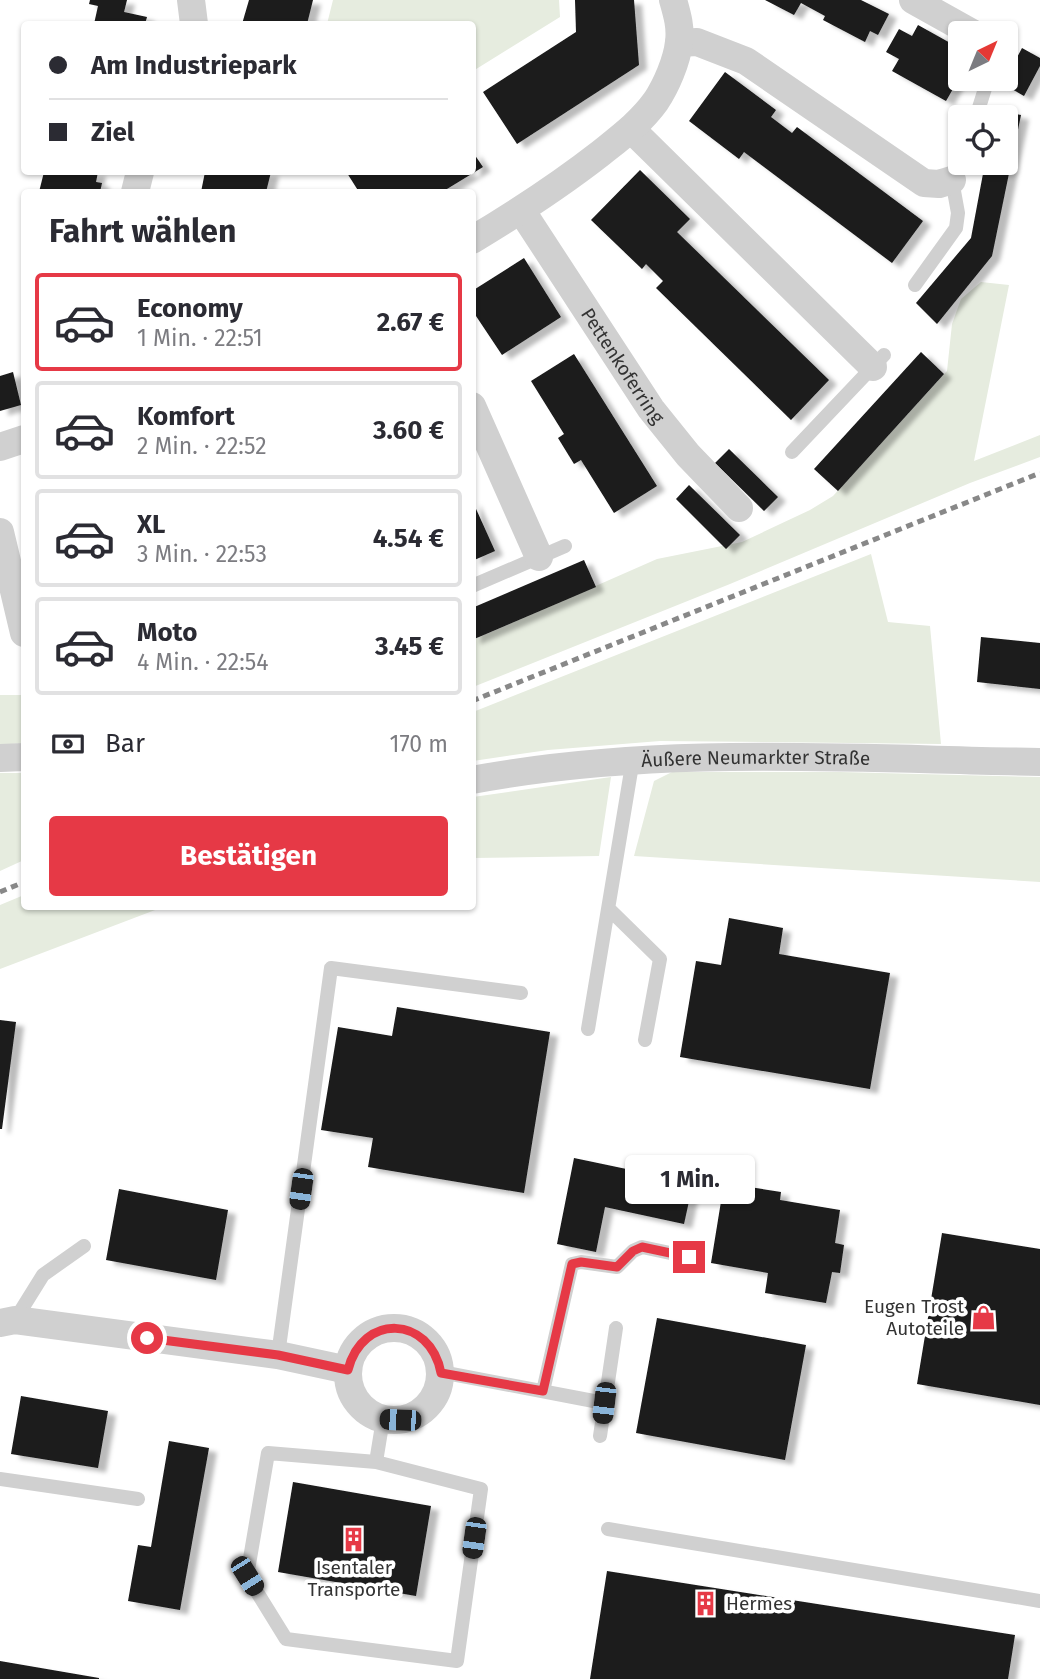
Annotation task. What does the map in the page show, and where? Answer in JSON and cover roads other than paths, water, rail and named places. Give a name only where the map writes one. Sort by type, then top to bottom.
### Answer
[{"type":"street","points":[[191,0],[194,21]]},
{"type":"street","points":[[476,238],[522,211],[631,129],[657,100],[680,43],[680,22],[673,0]]},
{"type":"street","points":[[913,0],[951,21]]},
{"type":"street","points":[[680,43],[697,43],[746,61],[924,183],[939,184],[951,175]]},
{"type":"street","points":[[631,129],[879,361]]},
{"type":"street","name":"Pettenkoferring","points":[[522,211],[651,408],[688,455],[739,508]]},
{"type":"street","points":[[476,415],[539,557]]},
{"type":"street","points":[[0,447],[21,440]]},
{"type":"street","points":[[0,532],[21,620]]},
{"type":"street","points":[[0,758],[21,757]]},
{"type":"street","name":"Äußere Neumarkter Straße","points":[[476,779],[526,770],[633,759],[698,757],[1040,762]]},
{"type":"street","points":[[8,1322],[278,1355],[348,1370]]},
{"type":"street","points":[[396,1328],[409,1330],[431,1346],[441,1373],[438,1389],[429,1404],[416,1415],[400,1420],[383,1419],[368,1412],[356,1401],[349,1386],[348,1370],[351,1356],[369,1335],[382,1329],[396,1328]]},
{"type":"lane","points":[[915,285],[956,228],[956,175]]},
{"type":"lane","points":[[792,452],[879,361]]},
{"type":"lane","points":[[476,584],[565,546]]},
{"type":"lane","points":[[588,1029],[633,759]]},
{"type":"lane","points":[[609,909],[660,959],[645,1040]]},
{"type":"lane","points":[[278,1355],[331,968],[521,993]]},
{"type":"lane","points":[[8,1322],[43,1275],[85,1246]]},
{"type":"lane","points":[[543,1391],[572,1264],[581,1262],[617,1267],[633,1251],[642,1247],[689,1257]]},
{"type":"lane","points":[[600,1436],[616,1328]]},
{"type":"lane","points":[[441,1373],[604,1403]]},
{"type":"lane","points":[[376,1462],[383,1419]]},
{"type":"lane","points":[[268,1454],[376,1462],[481,1489],[457,1661],[286,1639],[247,1576],[268,1454]]},
{"type":"lane","points":[[0,1479],[138,1499]]},
{"type":"lane","points":[[608,1529],[1040,1601]]},
{"type":"railway","points":[[476,699],[1040,473]]},
{"type":"railway","points":[[0,892],[21,883]]},
{"type":"place","name":"Eugen Trost Autoteile","points":[[984,1317]]},
{"type":"place","name":"Isentaler Transporte","points":[[354,1539]]},
{"type":"place","name":"Hermes","points":[[706,1603]]}]
